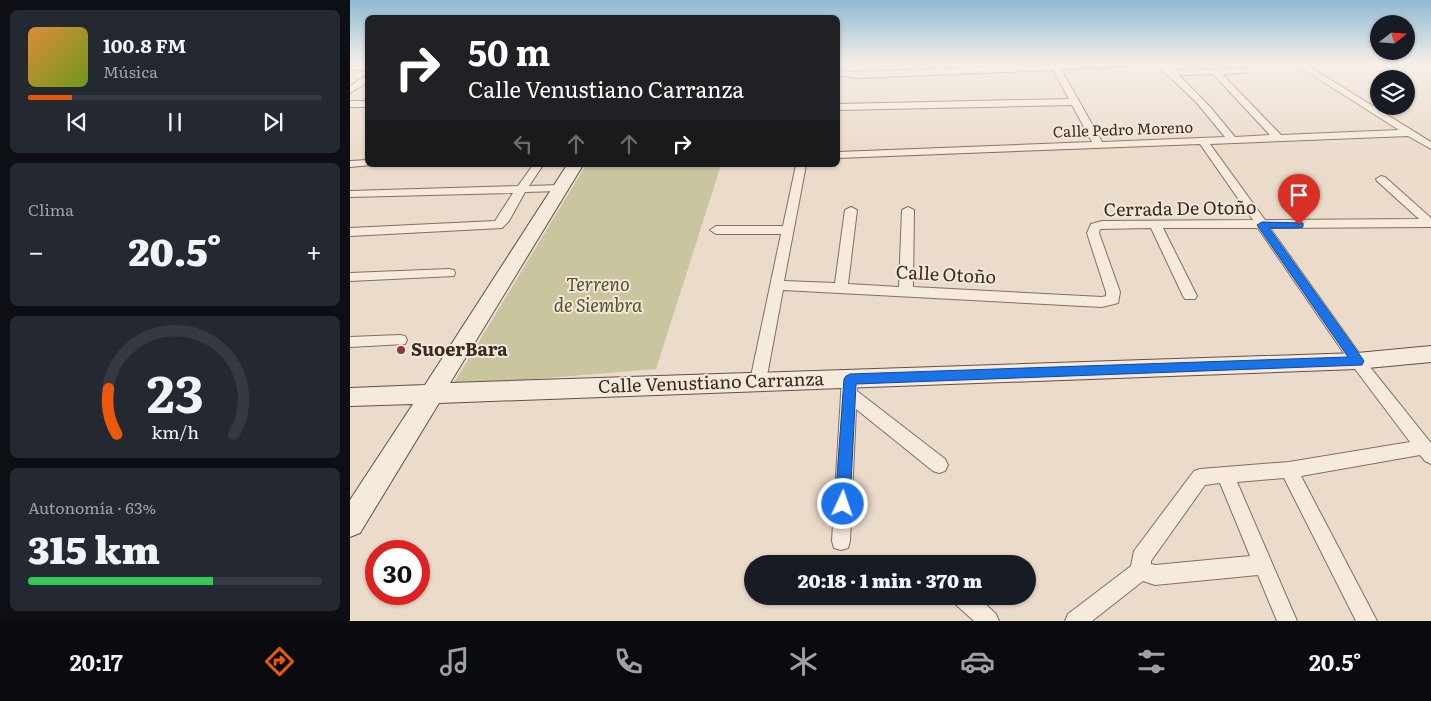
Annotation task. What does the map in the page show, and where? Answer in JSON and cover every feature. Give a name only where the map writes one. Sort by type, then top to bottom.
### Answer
[{"type":"street","points":[[1070,93],[1099,146]]},
{"type":"street","points":[[1194,93],[1214,114],[1233,140]]},
{"type":"street","points":[[1235,93],[1279,138]]},
{"type":"street","points":[[1345,93],[1431,146]]},
{"type":"street","points":[[840,107],[1075,102]]},
{"type":"street","points":[[350,104],[365,104]]},
{"type":"street","name":"Calle Pedro Moreno","points":[[840,155],[1409,133]]},
{"type":"street","points":[[1141,571],[1141,558],[1200,477],[1289,470],[1427,452],[1358,361],[1204,142]]},
{"type":"street","points":[[350,164],[365,163]]},
{"type":"street","points":[[350,232],[498,225],[503,222],[521,189],[537,167]]},
{"type":"street","points":[[350,524],[573,167]]},
{"type":"street","points":[[758,381],[801,167]]},
{"type":"street","points":[[1381,179],[1430,223]]},
{"type":"street","points":[[350,194],[560,188]]},
{"type":"street","points":[[840,288],[851,210]]},
{"type":"street","points":[[906,291],[908,210]]},
{"type":"street","name":"Cerrada De Otoño","points":[[1113,300],[1113,292],[1093,233],[1095,227],[1102,224],[1430,223]]},
{"type":"street","points":[[1155,225],[1190,296]]},
{"type":"street","points":[[716,230],[788,230]]},
{"type":"street","points":[[350,277],[449,274]]},
{"type":"street","name":"Calle Otoño","points":[[777,285],[1102,302],[1113,300]]},
{"type":"street","points":[[350,342],[400,340]]},
{"type":"street","name":"Calle Venustiano Carranza","points":[[350,397],[758,381],[850,387],[1358,361],[1431,354]]},
{"type":"street","points":[[850,387],[939,464]]},
{"type":"street","points":[[840,541],[850,387]]},
{"type":"street","points":[[1289,470],[1368,621]]},
{"type":"street","points":[[1225,475],[1287,621]]},
{"type":"street","points":[[1141,571],[1154,575],[1262,565]]},
{"type":"street","points":[[1075,621],[1141,571]]},
{"type":"street","points":[[971,605],[989,621]]},
{"type":"green space","name":"Terreno de Siembra","points":[[585,167],[720,167],[656,369],[452,386]]},
{"type":"place","name":"SuoerBara","points":[[401,350]]},
{"type":"route","points":[[843,504],[850,379],[1358,361],[1262,225],[1299,225]]}]
